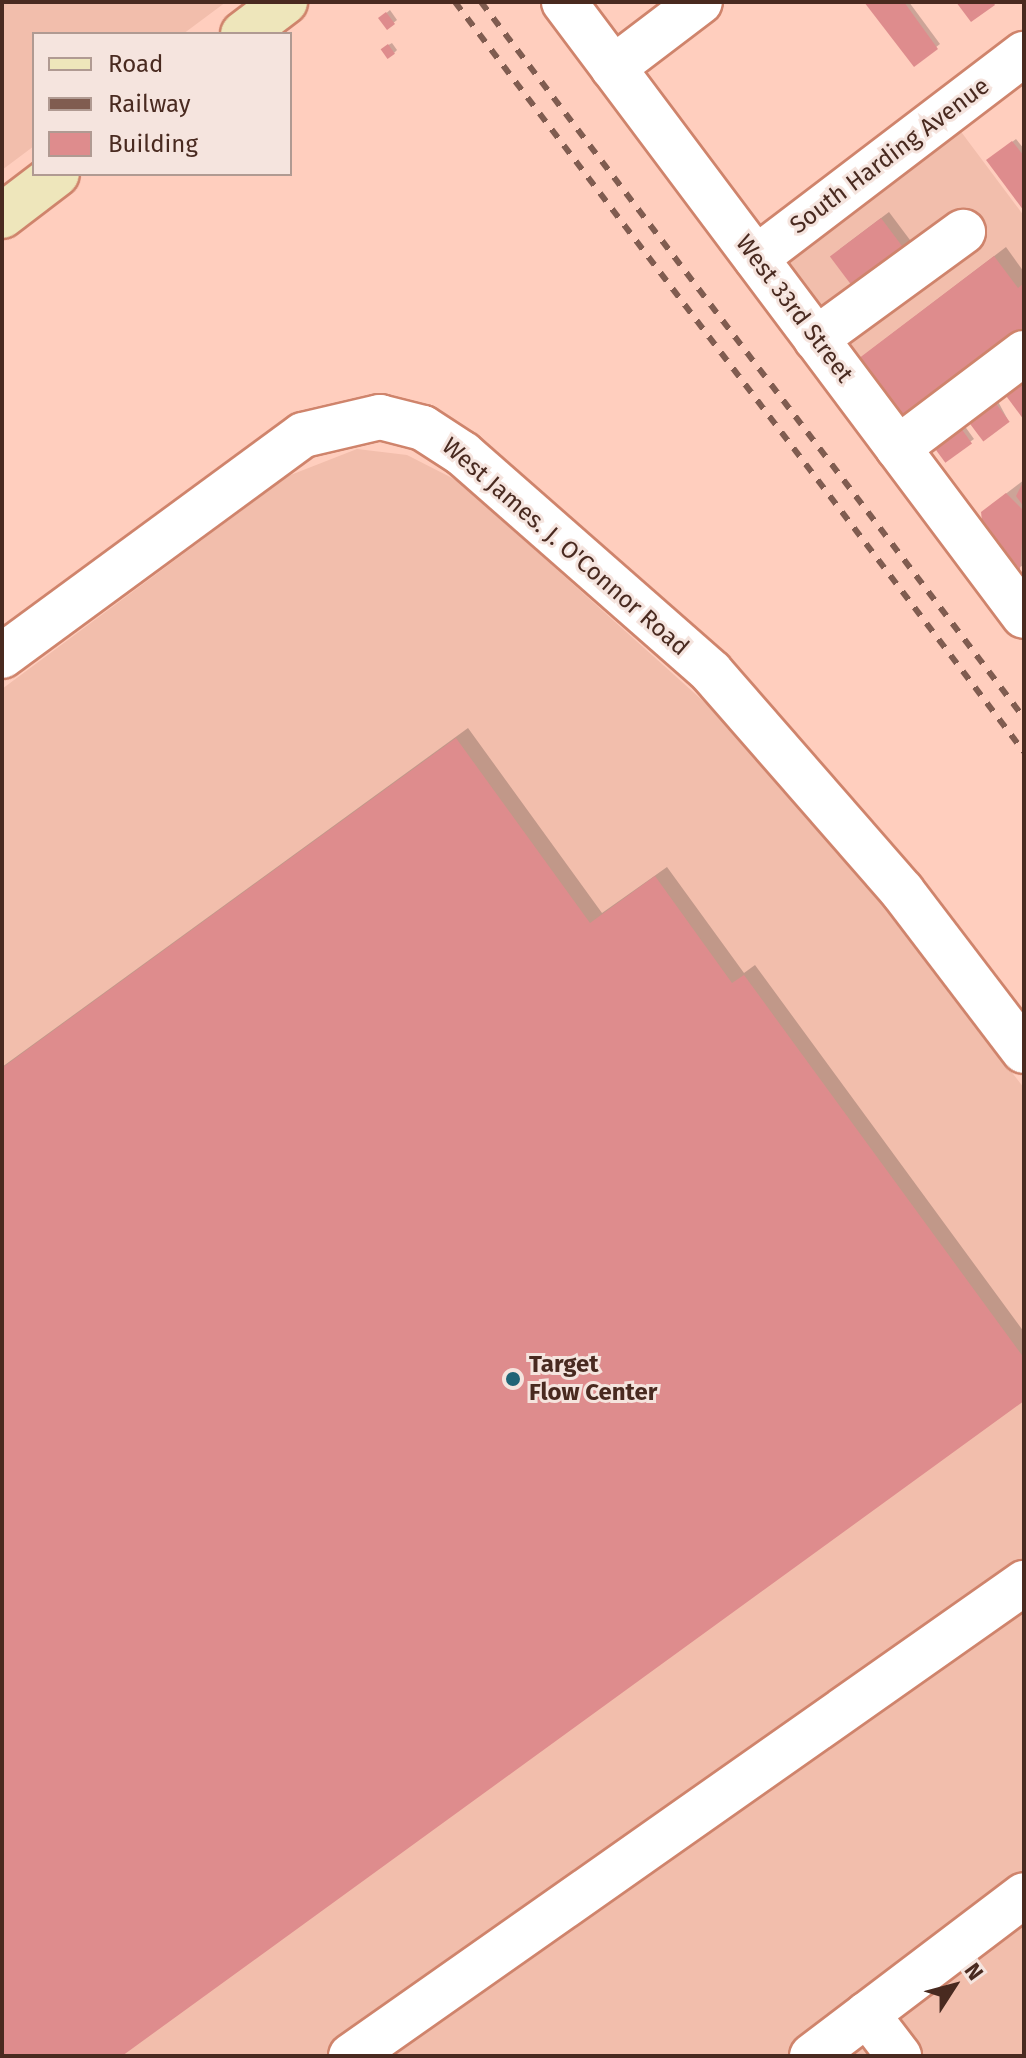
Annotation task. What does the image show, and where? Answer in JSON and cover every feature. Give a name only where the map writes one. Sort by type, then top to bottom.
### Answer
[{"type":"main road","points":[[246,32],[285,2]]},
{"type":"main road","points":[[2,216],[54,176]]},
{"type":"street","name":"West 33rd Street","points":[[564,2],[1024,616]]},
{"type":"street","points":[[613,68],[700,2]]},
{"type":"street","name":"South Harding Avenue","points":[[756,258],[1024,54]]},
{"type":"street","points":[[816,339],[963,232]]},
{"type":"street","points":[[898,448],[1024,353]]},
{"type":"street","name":"West James. J. O'Connor Road","points":[[2,656],[303,435],[380,417],[423,428],[463,454],[711,672],[902,891],[1024,1051]]},
{"type":"street","points":[[351,2056],[1024,1583]]},
{"type":"street","points":[[812,2056],[1024,1895]]},
{"type":"street","points":[[867,2014],[899,2056]]},
{"type":"shaded area","points":[[2,2],[226,2],[186,32],[32,32],[32,148],[2,170]]},
{"type":"shaded area","points":[[959,129],[1024,216],[1024,353],[908,441],[777,265]]},
{"type":"shaded area","points":[[357,449],[407,455],[458,481],[731,726],[842,854],[1024,1088],[1024,2056],[2,2056],[2,689],[288,476]]},
{"type":"building","points":[[864,2],[904,2],[938,49],[914,67]]},
{"type":"building","points":[[956,2],[993,2],[995,5],[971,22]]},
{"type":"building","points":[[386,12],[395,24],[387,30],[378,18]]},
{"type":"building","points":[[388,44],[395,54],[388,59],[381,49]]},
{"type":"building","points":[[1012,141],[1024,156],[1024,211],[986,160]]},
{"type":"building","points":[[881,218],[907,253],[856,292],[830,257]]},
{"type":"building","points":[[994,256],[1018,288],[1024,283],[1024,335],[907,423],[858,359]]},
{"type":"building","points":[[1024,372],[1024,420],[1001,389]]},
{"type":"building","points":[[991,397],[1010,422],[983,442],[965,417]]},
{"type":"building","points":[[955,420],[972,443],[945,463],[928,439]]},
{"type":"building","points":[[1024,480],[1024,507],[1016,496]]},
{"type":"building","points":[[1006,493],[1024,511],[1020,570],[982,521],[981,512]]},
{"type":"building","name":"Target Flow Center","points":[[456,738],[590,923],[655,876],[732,983],[744,975],[1024,1358],[1024,1401],[122,2056],[2,2056],[2,1068]]},
{"type":"railway","points":[[455,2],[1024,752]]},
{"type":"railway","points":[[481,2],[1024,718]]},
{"type":"place","name":"Target Flow Center","points":[[513,1379]]}]
